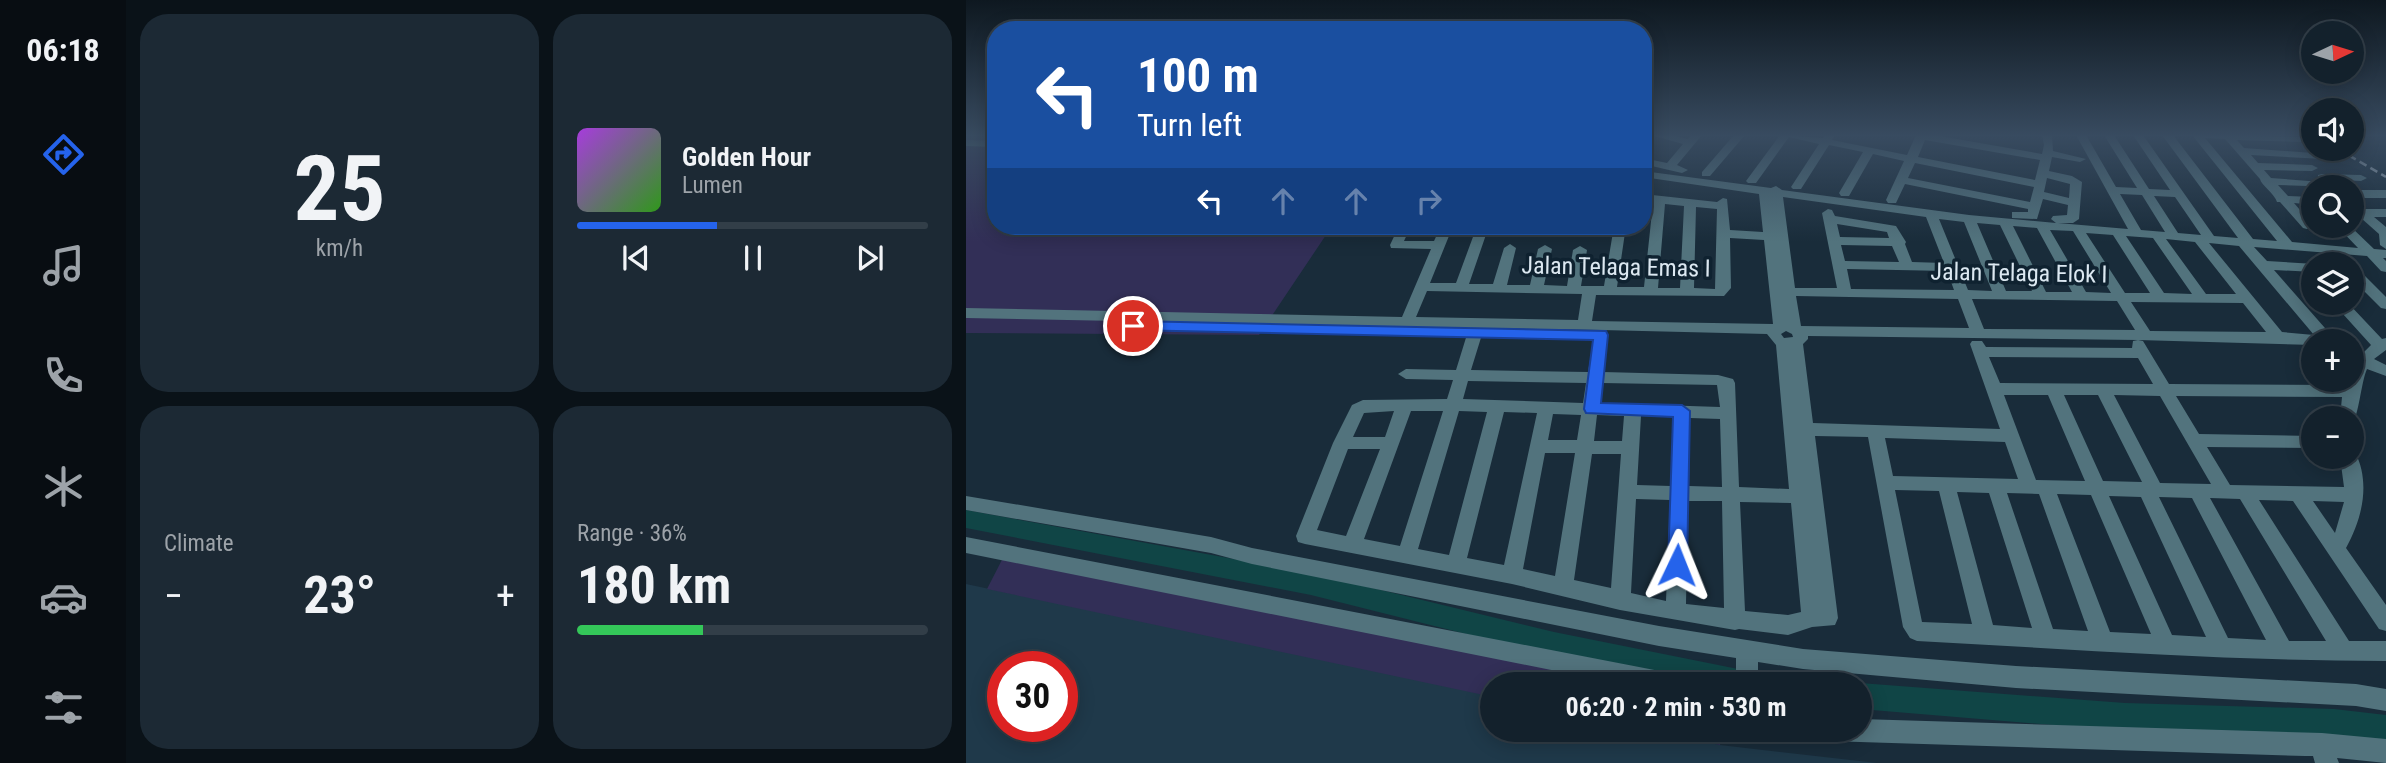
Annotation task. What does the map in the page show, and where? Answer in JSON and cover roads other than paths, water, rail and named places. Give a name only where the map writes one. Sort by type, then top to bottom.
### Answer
[{"type":"street","points":[[1689,171],[1970,214],[2039,197],[2075,181],[2071,220],[2039,197],[1957,171]]},
{"type":"street","points":[[1706,174],[1709,171]]},
{"type":"street","points":[[1752,181],[1759,171]]},
{"type":"street","points":[[1797,187],[1807,171]]},
{"type":"street","points":[[1844,193],[1857,171]]},
{"type":"street","points":[[1892,200],[1905,171]]},
{"type":"street","points":[[2042,171],[2039,197],[2081,296]]},
{"type":"street","points":[[2101,171],[2136,232]]},
{"type":"street","points":[[2132,171],[2174,236]]},
{"type":"street","points":[[2163,171],[2205,239],[2278,338]]},
{"type":"street","points":[[2194,171],[2312,329]]},
{"type":"street","points":[[2226,171],[2287,245]]},
{"type":"street","points":[[2256,171],[2281,200],[2301,217]]},
{"type":"street","points":[[1652,175],[1770,189],[1969,219],[2004,221],[2039,197]]},
{"type":"street","points":[[1900,180],[2074,203]]},
{"type":"street","points":[[2265,181],[2301,182]]},
{"type":"street","points":[[1726,412],[1452,405],[1363,406],[1358,409],[1342,443],[1305,536],[1512,575],[1676,612],[1735,621],[1788,625],[1829,616],[1805,429],[1770,236],[1770,189]]},
{"type":"street","points":[[1770,189],[1789,292],[1788,335],[1798,496],[1812,618]]},
{"type":"street","points":[[2112,190],[2179,194]]},
{"type":"street","points":[[2364,194],[2386,194]]},
{"type":"street","points":[[2213,196],[2248,198]]},
{"type":"street","points":[[1825,197],[1845,293]]},
{"type":"street","points":[[2039,197],[2076,227],[2121,297],[2164,390],[2194,440],[2235,492],[2344,652]]},
{"type":"street","points":[[1652,199],[1690,204],[1688,292]]},
{"type":"street","points":[[1651,291],[1659,200]]},
{"type":"street","points":[[2281,200],[2301,201]]},
{"type":"street","name":"Jalan Telaga Emas I","points":[[1421,287],[1716,293],[1723,290],[1723,204],[1690,204]]},
{"type":"street","points":[[2364,209],[2386,213]]},
{"type":"street","points":[[1931,213],[1963,295],[2011,436],[2037,487],[2103,642]]},
{"type":"street","points":[[2364,214],[2386,233],[2386,245]]},
{"type":"street","points":[[1829,219],[1892,229],[1900,242],[1907,266]]},
{"type":"street","points":[[1969,219],[2001,295]]},
{"type":"street","points":[[2004,221],[2041,296]]},
{"type":"street","points":[[2076,227],[2386,254]]},
{"type":"street","points":[[2116,230],[2160,298]]},
{"type":"street","points":[[1723,234],[1770,236]]},
{"type":"street","points":[[2156,234],[2202,298]]},
{"type":"street","points":[[1401,235],[1396,245],[1439,245]]},
{"type":"street","points":[[1407,322],[1443,235]]},
{"type":"street","points":[[1461,288],[1480,235]]},
{"type":"street","points":[[1610,290],[1619,235]]},
{"type":"street","points":[[2307,238],[2316,248]]},
{"type":"street","points":[[2355,238],[2386,268]]},
{"type":"street","points":[[1834,241],[1900,242]]},
{"type":"street","points":[[1499,288],[1510,248]]},
{"type":"street","points":[[1536,289],[1545,249]]},
{"type":"street","points":[[1573,290],[1580,250]]},
{"type":"street","points":[[2262,264],[2301,269]]},
{"type":"street","points":[[1839,265],[1952,267]]},
{"type":"street","points":[[2386,274],[2352,271],[2386,305]]},
{"type":"street","points":[[1584,325],[1590,290]]},
{"type":"street","name":"Jalan Telaga Elok I","points":[[1789,292],[2247,299]]},
{"type":"street","points":[[966,313],[1407,322],[1601,335],[1788,335]]},
{"type":"street","points":[[2347,315],[2370,352],[2386,371]]},
{"type":"street","points":[[966,323],[1476,328],[1584,325],[1978,342],[2301,344]]},
{"type":"street","points":[[1407,555],[1476,328]]},
{"type":"street","points":[[1563,587],[1592,409],[1601,335]]},
{"type":"street","points":[[2142,345],[2278,338],[2301,341]]},
{"type":"street","points":[[2370,352],[2386,363]]},
{"type":"street","points":[[1406,374],[1721,380],[1727,384],[1735,621]]},
{"type":"street","points":[[1993,388],[2301,391]]},
{"type":"street","points":[[2053,389],[2166,645]]},
{"type":"street","points":[[2103,389],[2222,648]]},
{"type":"street","points":[[1352,545],[1405,405]]},
{"type":"street","points":[[1457,565],[1497,406]]},
{"type":"street","points":[[1512,575],[1546,407]]},
{"type":"street","points":[[1620,601],[1633,410]]},
{"type":"street","points":[[1676,612],[1682,411]]},
{"type":"street","points":[[1805,429],[2011,436]]},
{"type":"street","points":[[1875,431],[1913,626],[1924,634],[2283,651],[2386,651]]},
{"type":"street","points":[[2194,440],[2301,442]]},
{"type":"street","points":[[1342,443],[1392,443]]},
{"type":"street","points":[[1539,446],[1630,448]]},
{"type":"street","points":[[2336,549],[2351,522],[2356,495],[2351,469]]},
{"type":"street","points":[[1886,483],[2356,495]]},
{"type":"street","points":[[1946,485],[1985,636]]},
{"type":"street","points":[[1996,486],[2046,639]]},
{"type":"street","points":[[2196,491],[2283,651]]},
{"type":"street","points":[[1628,492],[1798,496]]},
{"type":"street","points":[[2298,494],[2386,622]]},
{"type":"street","points":[[966,503],[1211,545],[1659,636],[1747,666],[1876,667],[2356,695],[2386,699]]},
{"type":"street","points":[[966,545],[1612,672]]},
{"type":"street","points":[[1872,732],[2325,754],[2386,751]]},
{"type":"waterway","points":[[966,519],[1311,584],[1554,644],[1690,672]]},
{"type":"waterway","points":[[1872,697],[2125,717],[2334,723],[2386,729]]},
{"type":"railway","points":[[2375,171],[2386,177]]}]
